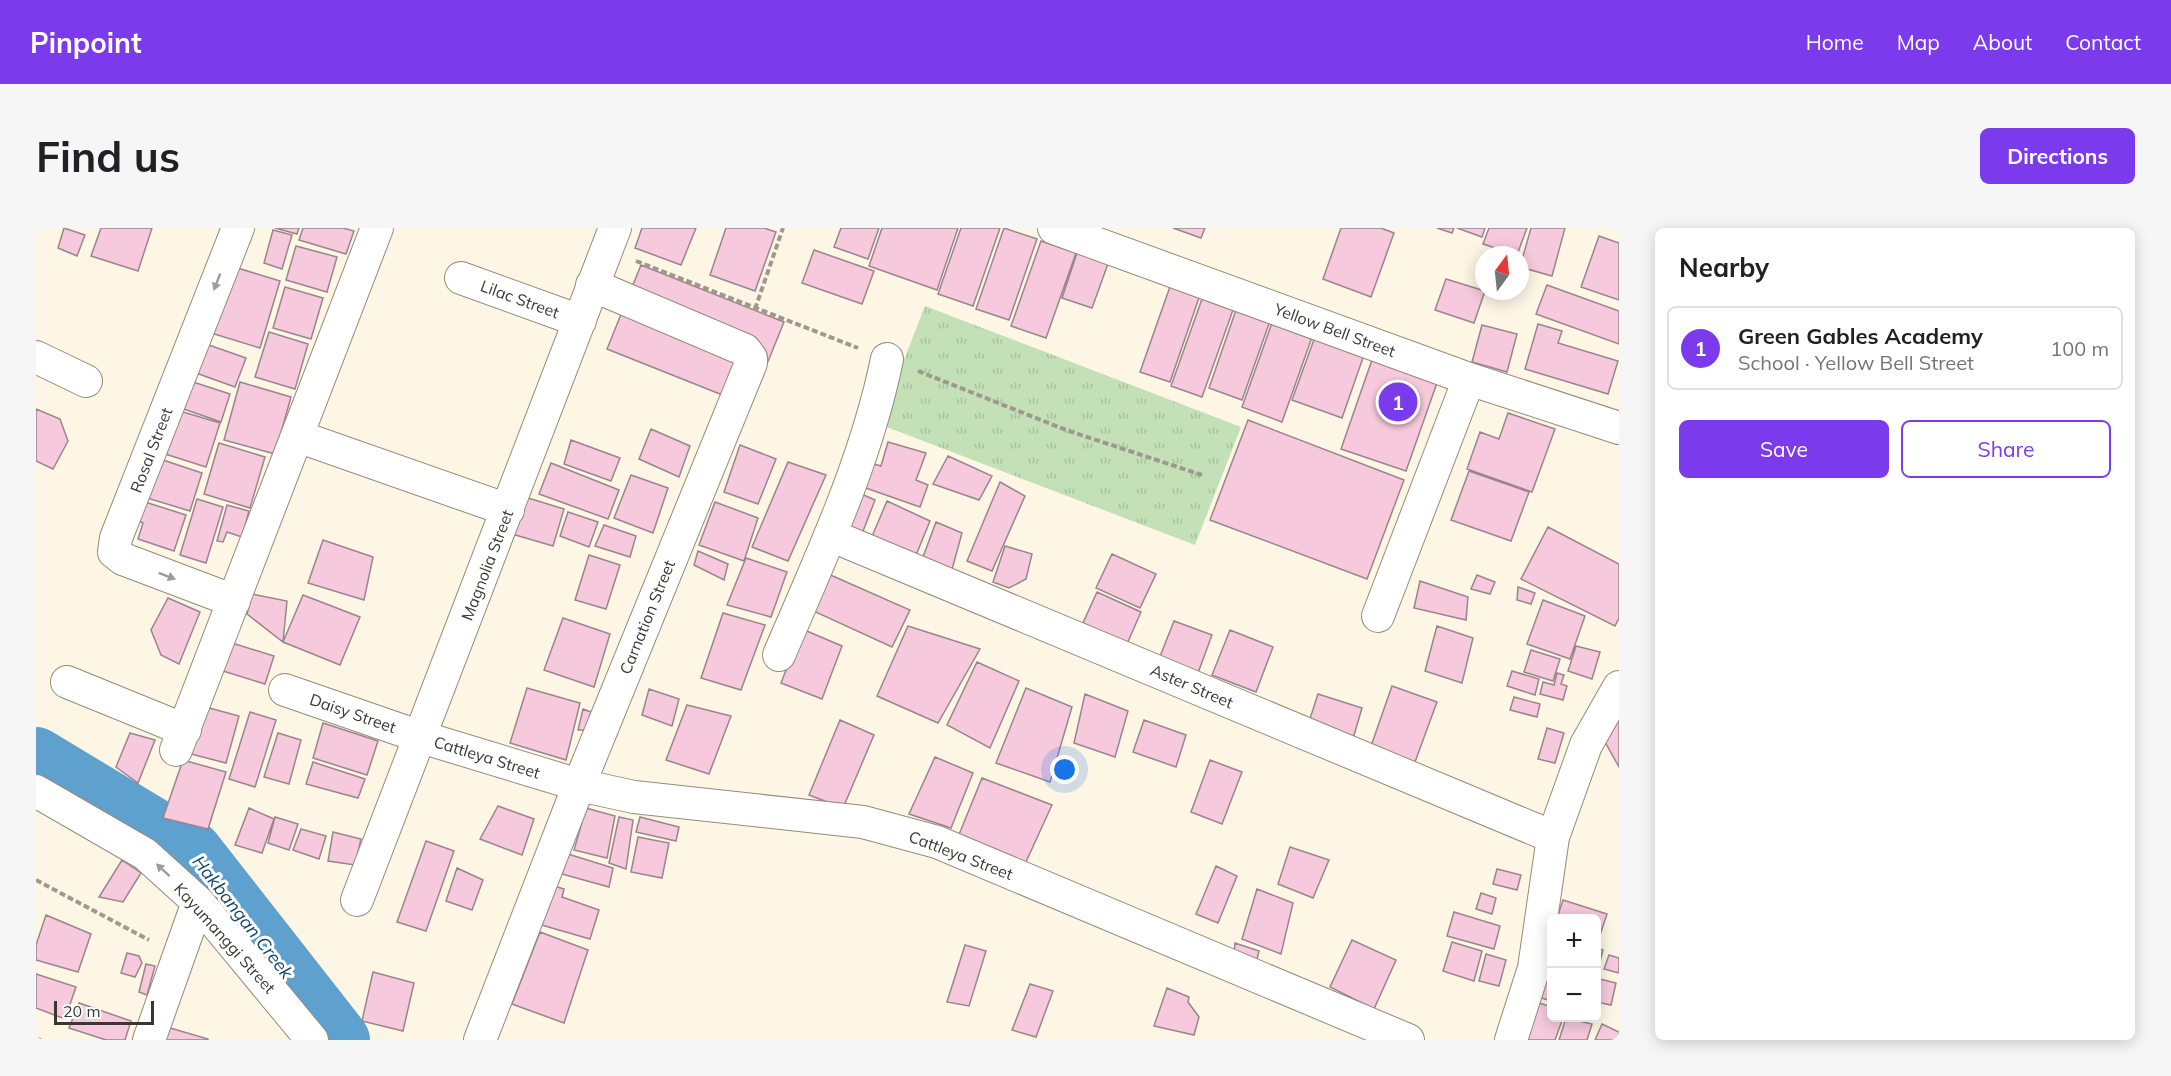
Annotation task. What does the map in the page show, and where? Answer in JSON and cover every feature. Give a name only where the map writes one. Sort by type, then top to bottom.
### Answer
[{"type":"street","name":"Rosal Street","points":[[234,601],[123,559],[114,552],[116,538],[238,228]]},
{"type":"street","points":[[67,682],[180,740],[377,228]]},
{"type":"street","name":"Yellow Bell Street","points":[[1054,228],[1469,379],[1619,428]]},
{"type":"street","name":"Magnolia Street","points":[[357,900],[611,239]]},
{"type":"street","name":"Lilac Street","points":[[461,278],[579,321]]},
{"type":"street","name":"Carnation Street","points":[[480,1040],[579,785],[751,358],[745,350],[592,285]]},
{"type":"street","points":[[36,357],[86,381]]},
{"type":"street","points":[[780,655],[830,535],[878,403],[887,359]]},
{"type":"street","points":[[1378,616],[1469,379]]},
{"type":"street","points":[[297,436],[508,510]]},
{"type":"street","name":"Aster Street","points":[[830,535],[1553,837]]},
{"type":"street","points":[[1511,1040],[1534,968],[1553,837],[1586,745],[1619,687]]},
{"type":"street","name":"Daisy Street","points":[[285,690],[421,737]]},
{"type":"street","name":"Cattleya Street","points":[[421,737],[579,785],[634,797],[863,822],[937,842],[1408,1040]]},
{"type":"street","name":"Kayumanggi Street","points":[[36,791],[145,854],[198,902],[312,1040]]},
{"type":"street","points":[[149,1040],[198,902]]},
{"type":"path","points":[[755,309],[783,228]]},
{"type":"path","points":[[611,239],[755,309],[1066,430],[1202,475]]},
{"type":"path","points":[[36,880],[179,956]]},
{"type":"path","points":[[36,1038],[40,1040]]},
{"type":"green space","points":[[925,306],[1241,427],[1195,545],[879,424]]},
{"type":"building","points":[[64,228],[85,235],[77,256],[58,248]]},
{"type":"building","points":[[101,228],[152,228],[138,271],[91,256]]},
{"type":"building","points":[[275,228],[299,228],[297,234]]},
{"type":"building","points":[[303,228],[343,228],[354,231],[346,254],[299,240]]},
{"type":"building","points":[[642,228],[696,228],[681,265],[635,248]]},
{"type":"building","points":[[726,228],[764,228],[776,232],[755,291],[710,275]]},
{"type":"building","points":[[841,228],[879,228],[868,259],[834,247]]},
{"type":"building","points":[[882,228],[958,228],[937,290],[869,266]]},
{"type":"building","points":[[961,228],[1000,228],[973,306],[938,294]]},
{"type":"building","points":[[1004,228],[1037,239],[1009,320],[976,309]]},
{"type":"building","points":[[1173,228],[1205,228],[1201,238]]},
{"type":"building","points":[[1341,228],[1381,228],[1394,233],[1371,297],[1323,279]]},
{"type":"building","points":[[1437,228],[1454,228],[1452,233]]},
{"type":"building","points":[[1457,228],[1485,228],[1482,237]]},
{"type":"building","points":[[1489,228],[1527,228],[1520,246],[1483,244]]},
{"type":"building","points":[[1531,228],[1565,228],[1552,276],[1529,270],[1529,246],[1526,246]]},
{"type":"building","points":[[273,230],[292,235],[282,269],[264,263]]},
{"type":"building","points":[[1599,236],[1619,243],[1619,300],[1581,287]]},
{"type":"building","points":[[1041,241],[1076,253],[1046,338],[1011,326]]},
{"type":"building","points":[[296,246],[337,257],[327,292],[286,280]]},
{"type":"building","points":[[814,250],[874,271],[862,304],[802,283]]},
{"type":"building","points":[[1078,250],[1109,261],[1092,308],[1062,298]]},
{"type":"building","points":[[641,265],[784,322],[750,406],[607,349]]},
{"type":"building","points":[[231,266],[280,281],[260,348],[211,333]]},
{"type":"building","points":[[1446,279],[1475,288],[1475,300],[1482,300],[1474,323],[1435,310]]},
{"type":"building","points":[[1172,281],[1201,292],[1170,382],[1140,372]]},
{"type":"building","points":[[1547,285],[1619,311],[1619,344],[1536,314]]},
{"type":"building","points":[[285,287],[323,298],[311,339],[273,328]]},
{"type":"building","points":[[1202,299],[1233,310],[1202,397],[1171,386]]},
{"type":"building","points":[[1236,310],[1270,321],[1242,400],[1209,388]]},
{"type":"building","points":[[1272,323],[1312,337],[1282,422],[1242,407]]},
{"type":"building","points":[[1538,324],[1562,331],[1558,343],[1618,361],[1608,394],[1525,369]]},
{"type":"building","points":[[1482,325],[1517,334],[1507,372],[1472,362]]},
{"type":"building","points":[[269,332],[308,344],[295,389],[255,377]]},
{"type":"building","points":[[1316,334],[1365,352],[1342,418],[1292,400]]},
{"type":"building","points":[[206,344],[246,358],[235,387],[196,373]]},
{"type":"building","points":[[1373,357],[1438,380],[1406,471],[1341,449]]},
{"type":"building","points":[[190,381],[230,394],[221,422],[181,408]]},
{"type":"building","points":[[240,382],[291,397],[275,454],[224,440]]},
{"type":"building","points":[[36,409],[60,419],[68,441],[53,469],[36,461]]},
{"type":"building","points":[[173,409],[220,423],[206,467],[159,452]]},
{"type":"building","points":[[1508,413],[1555,429],[1532,492],[1467,469],[1480,432],[1499,439]]},
{"type":"building","points":[[1248,420],[1404,480],[1367,579],[1210,520]]},
{"type":"building","points":[[651,429],[690,446],[679,477],[639,459]]},
{"type":"building","points":[[571,440],[620,458],[611,481],[564,464]]},
{"type":"building","points":[[888,442],[926,453],[916,480],[928,485],[920,507],[860,486],[867,462],[881,466]]},
{"type":"building","points":[[219,443],[265,457],[250,508],[204,494]]},
{"type":"building","points":[[740,445],[776,459],[758,504],[724,492]]},
{"type":"building","points":[[948,456],[992,476],[979,500],[933,484]]},
{"type":"building","points":[[157,458],[202,473],[190,511],[144,497]]},
{"type":"building","points":[[788,462],[826,475],[788,561],[752,547]]},
{"type":"building","points":[[551,463],[619,490],[608,519],[539,494]]},
{"type":"building","points":[[1469,471],[1529,492],[1511,541],[1451,520]]},
{"type":"building","points":[[631,475],[668,488],[653,533],[614,518]]},
{"type":"building","points":[[1000,482],[1025,496],[992,571],[967,561]]},
{"type":"building","points":[[857,492],[875,500],[860,539],[841,531]]},
{"type":"building","points":[[525,497],[564,509],[553,546],[512,534]]},
{"type":"building","points":[[197,499],[223,507],[206,563],[180,555]]},
{"type":"building","points":[[887,501],[930,521],[912,565],[868,546]]},
{"type":"building","points":[[145,502],[186,515],[174,551],[138,539],[143,523],[139,521]]},
{"type":"building","points":[[715,502],[758,518],[744,561],[699,545]]},
{"type":"building","points":[[227,505],[249,511],[242,537],[227,532],[223,542],[217,541]]},
{"type":"building","points":[[568,512],[598,522],[589,547],[560,536]]},
{"type":"building","points":[[936,522],[962,533],[951,573],[920,565]]},
{"type":"building","points":[[604,525],[636,536],[630,557],[595,546]]},
{"type":"building","points":[[1548,527],[1619,564],[1619,618],[1615,626],[1521,579]]},
{"type":"building","points":[[323,540],[373,557],[364,600],[308,583]]},
{"type":"building","points":[[1005,546],[1032,554],[1026,579],[1009,588],[993,582]]},
{"type":"building","points":[[698,551],[728,564],[724,580],[694,565]]},
{"type":"building","points":[[1112,554],[1156,574],[1140,608],[1096,588]]},
{"type":"building","points":[[589,555],[620,565],[606,609],[575,600]]},
{"type":"building","points":[[746,558],[787,572],[771,617],[727,605]]},
{"type":"building","points":[[826,573],[910,610],[892,647],[809,609]]},
{"type":"building","points":[[1477,575],[1495,582],[1490,594],[1471,589]]},
{"type":"building","points":[[1420,581],[1468,597],[1466,620],[1414,608]]},
{"type":"building","points":[[1518,587],[1535,593],[1531,604],[1517,600]]},
{"type":"building","points":[[1097,592],[1141,612],[1127,644],[1083,623]]},
{"type":"building","points":[[252,594],[287,601],[283,642],[247,614]]},
{"type":"building","points":[[303,595],[360,617],[340,665],[283,642]]},
{"type":"building","points":[[168,598],[200,612],[179,664],[161,655],[151,630]]},
{"type":"building","points":[[1543,600],[1585,616],[1570,659],[1527,644]]},
{"type":"building","points":[[723,613],[765,625],[741,690],[701,678]]},
{"type":"building","points":[[563,618],[610,634],[594,687],[544,670]]},
{"type":"building","points":[[1174,621],[1212,635],[1198,673],[1159,659]]},
{"type":"building","points":[[908,626],[980,649],[938,723],[877,696]]},
{"type":"building","points":[[1437,626],[1473,638],[1462,683],[1425,671]]},
{"type":"building","points":[[802,629],[842,646],[822,699],[781,683]]},
{"type":"building","points":[[1230,630],[1273,647],[1256,692],[1212,675]]},
{"type":"building","points":[[232,643],[274,656],[265,684],[223,671]]},
{"type":"building","points":[[1576,646],[1600,652],[1592,679],[1568,671]]},
{"type":"building","points":[[1531,650],[1560,659],[1553,681],[1524,672]]},
{"type":"building","points":[[977,662],[1019,681],[990,748],[947,725]]},
{"type":"building","points":[[1512,671],[1539,679],[1535,695],[1507,686]]},
{"type":"building","points":[[1557,673],[1564,675],[1561,684],[1567,686],[1563,700],[1540,694],[1543,682],[1554,685]]},
{"type":"building","points":[[1392,686],[1437,702],[1415,762],[1371,746]]},
{"type":"building","points":[[527,688],[580,703],[566,760],[510,743]]},
{"type":"building","points":[[1026,688],[1072,707],[1050,782],[996,763]]},
{"type":"building","points":[[649,689],[679,699],[672,726],[642,715]]},
{"type":"building","points":[[1085,694],[1128,711],[1115,757],[1074,743]]},
{"type":"building","points":[[1318,694],[1362,708],[1352,742],[1307,728]]},
{"type":"building","points":[[1514,697],[1540,704],[1537,717],[1510,710]]},
{"type":"building","points":[[687,705],[731,716],[709,774],[666,760]]},
{"type":"building","points":[[202,706],[239,716],[226,763],[191,754]]},
{"type":"building","points":[[583,709],[591,712],[586,730],[578,730]]},
{"type":"building","points":[[250,712],[276,720],[255,787],[229,779]]},
{"type":"building","points":[[1619,719],[1619,767],[1605,742]]},
{"type":"building","points":[[840,720],[874,735],[843,808],[809,795]]},
{"type":"building","points":[[1144,720],[1186,735],[1176,767],[1133,752]]},
{"type":"building","points":[[323,723],[378,741],[367,775],[313,758]]},
{"type":"building","points":[[1547,728],[1564,733],[1555,763],[1538,759]]},
{"type":"building","points":[[130,733],[155,740],[138,783],[116,767]]},
{"type":"building","points":[[278,733],[301,740],[289,784],[264,777]]},
{"type":"building","points":[[935,757],[973,773],[951,828],[909,814]]},
{"type":"building","points":[[183,760],[226,772],[208,829],[163,818]]},
{"type":"building","points":[[1210,760],[1242,772],[1222,824],[1191,812]]},
{"type":"building","points":[[313,762],[365,779],[358,798],[306,784]]},
{"type":"building","points":[[982,778],[1052,805],[1025,864],[958,837]]},
{"type":"building","points":[[498,806],[534,819],[522,855],[480,839]]},
{"type":"building","points":[[249,808],[274,819],[262,853],[235,845]]},
{"type":"building","points":[[586,808],[615,816],[607,858],[574,850]]},
{"type":"building","points":[[275,817],[298,824],[289,850],[268,843]]},
{"type":"building","points":[[619,817],[633,820],[626,869],[609,863]]},
{"type":"building","points":[[640,817],[679,827],[676,841],[636,832]]},
{"type":"building","points":[[301,829],[326,836],[319,859],[293,850]]},
{"type":"building","points":[[333,832],[361,839],[355,865],[328,861]]},
{"type":"building","points":[[638,837],[669,843],[662,878],[631,872]]},
{"type":"building","points":[[426,841],[454,851],[426,931],[397,922]]},
{"type":"building","points":[[1290,847],[1329,860],[1313,898],[1278,884]]},
{"type":"building","points":[[568,854],[613,868],[609,887],[562,874]]},
{"type":"building","points":[[122,860],[141,873],[123,902],[99,897]]},
{"type":"building","points":[[1216,866],[1237,876],[1218,923],[1196,914]]},
{"type":"building","points":[[457,868],[483,880],[472,910],[446,901]]},
{"type":"building","points":[[1497,869],[1521,875],[1517,890],[1493,884]]},
{"type":"building","points":[[551,885],[564,889],[562,897],[599,910],[590,939],[538,924]]},
{"type":"building","points":[[1257,889],[1293,903],[1281,954],[1242,939]]},
{"type":"building","points":[[1481,893],[1496,898],[1492,914],[1476,909]]},
{"type":"building","points":[[1563,900],[1607,914],[1601,932],[1601,914],[1558,914]]},
{"type":"building","points":[[1454,912],[1500,926],[1494,949],[1447,936]]},
{"type":"building","points":[[46,915],[91,934],[78,972],[36,960],[36,945]]},
{"type":"building","points":[[540,932],[588,950],[564,1023],[512,1004]]},
{"type":"building","points":[[1352,940],[1396,960],[1374,1009],[1330,987]]},
{"type":"building","points":[[1452,942],[1482,951],[1474,981],[1443,971]]},
{"type":"building","points":[[1235,943],[1259,951],[1255,967],[1233,961]]},
{"type":"building","points":[[965,945],[986,951],[969,1006],[947,1002]]},
{"type":"building","points":[[127,953],[139,956],[142,963],[135,977],[121,973]]},
{"type":"building","points":[[1486,954],[1506,960],[1499,986],[1479,981]]},
{"type":"building","points":[[1609,955],[1619,958],[1619,973],[1604,969]]},
{"type":"building","points":[[1543,961],[1547,962],[1547,1000],[1534,996]]},
{"type":"building","points":[[146,964],[155,966],[147,995],[139,992]]},
{"type":"building","points":[[373,972],[414,983],[403,1031],[362,1021]]},
{"type":"building","points":[[36,974],[76,987],[65,1019],[36,1008]]},
{"type":"building","points":[[1601,979],[1616,983],[1611,1005],[1601,1003]]},
{"type":"building","points":[[1030,984],[1053,991],[1036,1037],[1012,1030]]},
{"type":"building","points":[[1167,988],[1189,997],[1188,1002],[1199,1017],[1194,1035],[1154,1026]]},
{"type":"building","points":[[1533,1001],[1547,1005],[1547,1022],[1562,1022],[1555,1040],[1520,1040]]},
{"type":"building","points":[[79,1003],[131,1021],[125,1040],[106,1040],[69,1028]]},
{"type":"building","points":[[1565,1022],[1592,1024],[1587,1040],[1559,1040]]},
{"type":"building","points":[[1602,1024],[1619,1032],[1619,1040],[1595,1040]]},
{"type":"building","points":[[160,1025],[208,1039],[208,1040],[156,1040]]},
{"type":"waterway","name":"Hakbangan Creek","points":[[36,757],[192,851],[340,1040]]},
{"type":"place","name":"Green Gables Academy","points":[[1398,402]]}]
